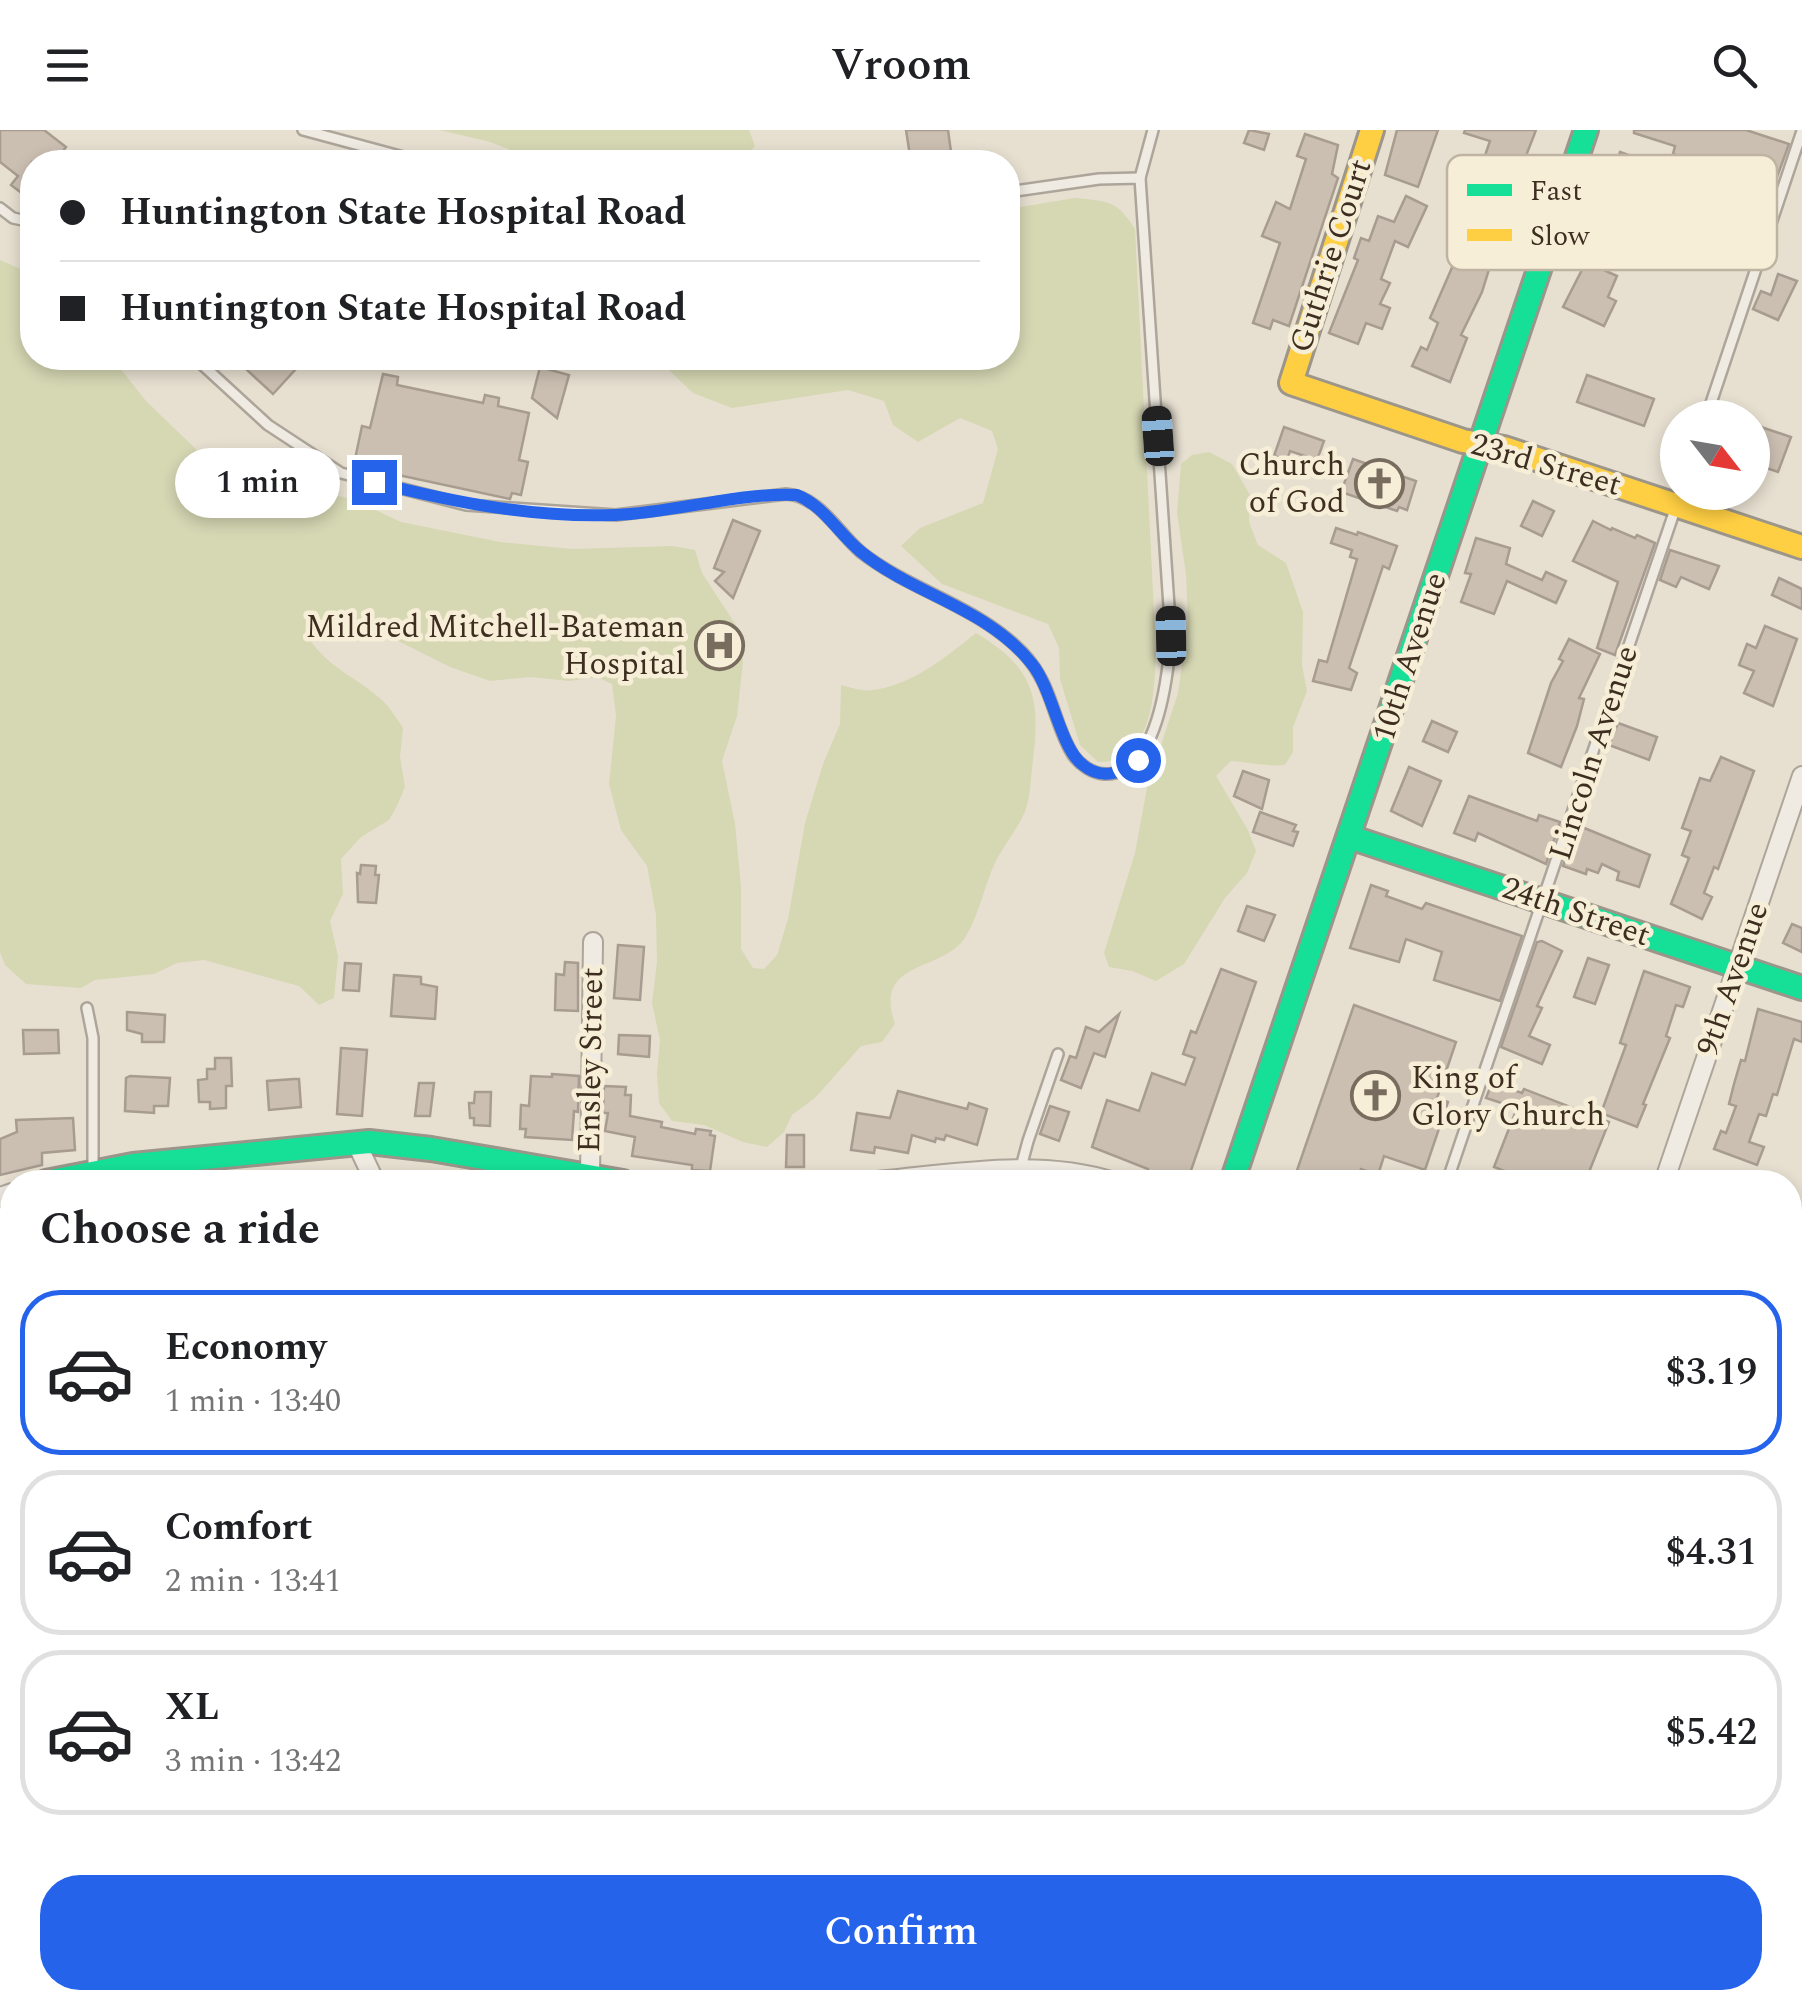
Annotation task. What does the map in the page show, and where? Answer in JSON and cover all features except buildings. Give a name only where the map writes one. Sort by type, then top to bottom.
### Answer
[{"type":"street","name":"Guthrie Court","points":[[1291,383],[1372,130]]},
{"type":"street","name":"10th Avenue","points":[[1578,155],[1586,130]]},
{"type":"street","name":"10th Avenue","points":[[1236,1170],[1539,270]]},
{"type":"street","name":"23rd Street","points":[[1291,383],[1481,444],[1660,493]]},
{"type":"street","name":"23rd Street","points":[[1709,510],[1802,547]]},
{"type":"street","name":"9th Avenue","points":[[1668,1170],[1802,776]]},
{"type":"street","name":"24th Street","points":[[1350,836],[1802,988]]},
{"type":"street","name":"Ensley Street","points":[[590,1170],[593,942]]},
{"type":"street","points":[[356,1142],[369,1170]]},
{"type":"street","points":[[102,1170],[356,1142],[431,1148],[552,1170]]},
{"type":"lane","points":[[303,130],[377,150]]},
{"type":"lane","points":[[208,370],[268,425],[341,473],[466,505],[616,515],[786,494],[808,500],[876,562],[914,586],[977,616],[1008,640],[1043,679],[1074,758],[1098,773],[1121,772],[1138,760],[1150,739],[1166,681],[1171,636],[1140,178],[1153,130]]},
{"type":"lane","points":[[1777,206],[1802,131]]},
{"type":"lane","points":[[1020,190],[1099,179],[1140,178]]},
{"type":"lane","points":[[1712,400],[1756,270]]},
{"type":"lane","name":"Lincoln Avenue","points":[[1452,1170],[1675,510]]},
{"type":"lane","points":[[87,1008],[93,1038],[93,1170]]},
{"type":"lane","points":[[1021,1170],[1058,1054]]},
{"type":"green space","points":[[440,130],[749,130],[755,146],[752,150],[511,150]]},
{"type":"green space","points":[[1075,198],[1095,200],[1123,212],[1135,229],[1156,653],[1154,687],[1140,739],[1116,759],[1098,762],[1080,745],[1060,679],[1059,648],[1048,624],[942,584],[901,546],[920,528],[983,503],[998,449],[992,431],[960,418],[918,442],[893,425],[884,401],[848,390],[732,408],[693,393],[669,370],[1020,370],[1020,207]]},
{"type":"green space","points":[[0,260],[20,269],[20,370],[121,370],[146,401],[203,456],[226,470],[352,499],[401,522],[500,542],[572,549],[672,546],[695,550],[702,573],[741,633],[743,662],[737,716],[722,761],[735,824],[741,949],[753,968],[764,969],[777,955],[788,919],[805,823],[840,724],[841,685],[868,690],[900,683],[927,669],[976,633],[1010,658],[1029,685],[1034,701],[1035,738],[1025,812],[994,865],[966,936],[956,948],[902,977],[893,988],[895,1024],[882,1042],[861,1046],[816,1097],[792,1115],[784,1132],[767,1147],[743,1142],[704,1125],[672,1121],[659,1103],[660,1040],[652,1003],[657,962],[656,915],[647,866],[621,830],[609,784],[616,716],[612,684],[597,677],[490,681],[450,667],[358,621],[324,620],[312,643],[329,661],[383,701],[403,728],[400,757],[405,787],[389,820],[361,837],[341,859],[343,894],[330,921],[338,956],[334,998],[319,1005],[299,986],[204,960],[177,963],[154,974],[95,980],[81,988],[26,984],[5,965],[0,952]]},
{"type":"green space","points":[[1209,452],[1232,464],[1250,495],[1249,522],[1258,545],[1286,563],[1303,612],[1302,665],[1307,691],[1293,727],[1293,752],[1285,765],[1231,761],[1216,776],[1256,851],[1247,873],[1225,898],[1184,964],[1156,981],[1109,967],[1104,953],[1135,853],[1147,788],[1178,693],[1188,621],[1177,513],[1181,464],[1192,455]]},
{"type":"traffic: fast","points":[[1578,155],[1586,130]]},
{"type":"traffic: fast","points":[[1236,1170],[1539,270]]},
{"type":"traffic: fast","points":[[1350,837],[1802,988]]},
{"type":"traffic: fast","points":[[107,1170],[369,1142],[553,1170]]},
{"type":"traffic: slow","points":[[1372,130],[1291,383],[1463,441],[1504,448],[1802,547]]},
{"type":"place","name":"Church of God","points":[[1380,483]]},
{"type":"place","name":"Mildred Mitchell-Bateman Hospital","points":[[720,645]]},
{"type":"place","name":"King of Glory Church","points":[[1376,1096]]},
{"type":"route","points":[[374,482],[466,505],[549,513],[616,515],[797,495],[816,506],[843,535],[893,574],[977,616],[1024,654],[1043,679],[1074,758],[1081,764],[1109,774],[1121,772],[1138,760]]}]
